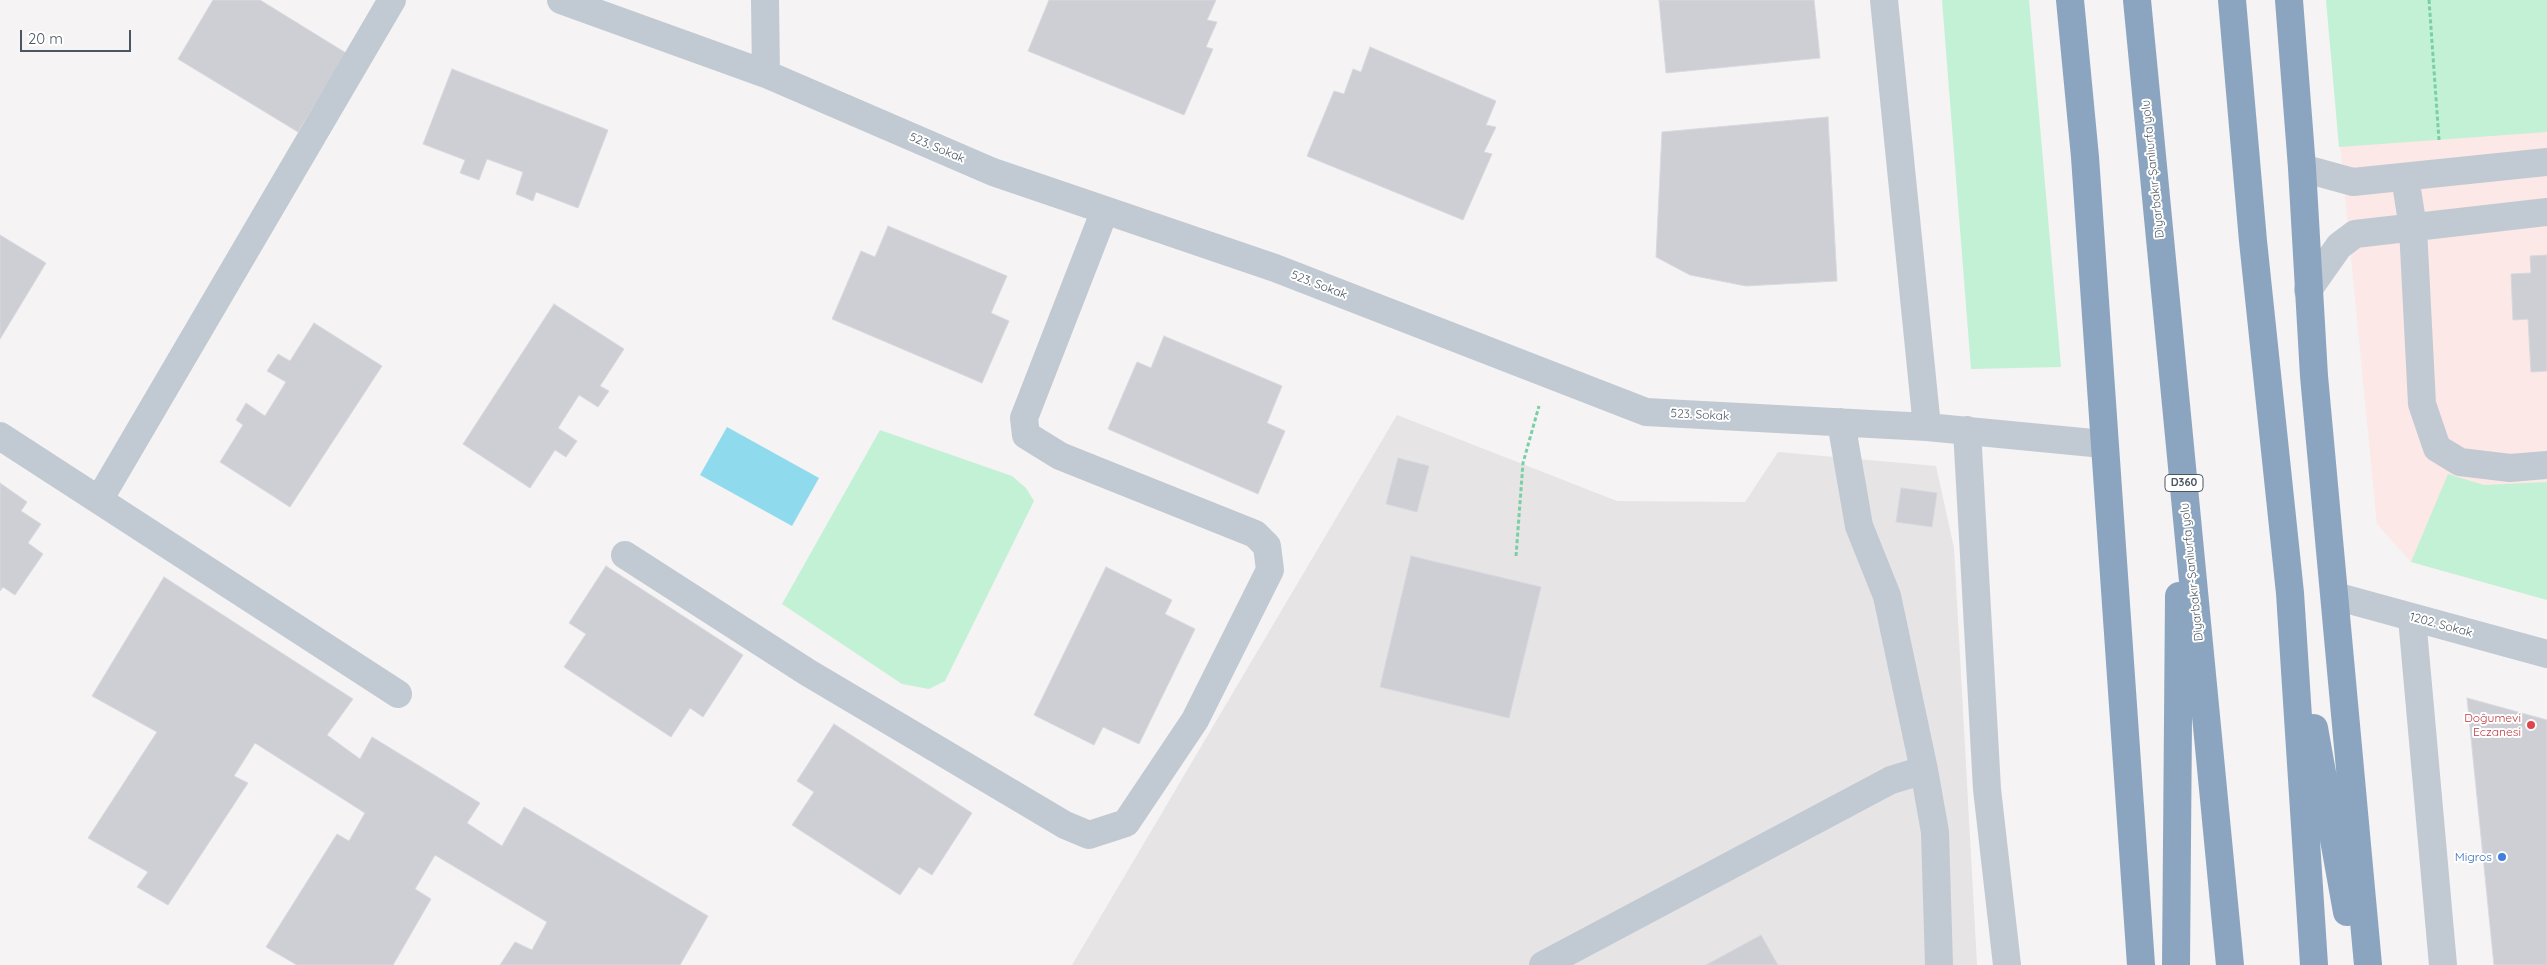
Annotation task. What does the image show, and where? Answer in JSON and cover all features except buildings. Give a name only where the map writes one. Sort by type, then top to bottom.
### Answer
[{"type":"highway","points":[[2070,0],[2085,157],[2103,444],[2113,550],[2141,965]]},
{"type":"highway","name":"Diyarbakır-Şanlıurfa yolu","points":[[2137,0],[2230,965]]},
{"type":"highway","points":[[2232,0],[2253,241],[2290,593],[2314,965]]},
{"type":"highway","points":[[2289,0],[2302,168],[2314,376],[2368,965]]},
{"type":"highway","points":[[2176,965],[2181,457]]},
{"type":"highway","points":[[2290,593],[2356,965]]},
{"type":"street","points":[[99,500],[392,0]]},
{"type":"street","name":"523. Sokak","points":[[561,0],[766,74],[993,172],[1275,268],[1646,412],[1927,427],[2103,444]]},
{"type":"street","points":[[765,0],[766,74]]},
{"type":"street","points":[[1884,0],[1927,427]]},
{"type":"street","points":[[2302,168],[2353,182],[2547,162]]},
{"type":"street","points":[[2405,177],[2412,228],[2422,404],[2437,448],[2460,462],[2510,468],[2547,465]]},
{"type":"street","points":[[625,555],[807,672],[1065,825],[1089,835],[1126,823],[1195,720],[1270,570],[1266,546],[1255,534],[1060,456],[1026,436],[1024,418],[1105,210]]},
{"type":"street","points":[[2308,290],[2339,246],[2355,234],[2547,212]]},
{"type":"street","points":[[1841,422],[1859,526],[1887,596],[1924,770],[1935,832],[1939,965]]},
{"type":"street","points":[[1967,430],[1987,789],[2007,965]]},
{"type":"street","points":[[0,436],[398,694]]},
{"type":"street","name":"1202. Sokak","points":[[2335,596],[2547,654]]},
{"type":"street","points":[[2412,618],[2444,965]]},
{"type":"street","points":[[1543,965],[1891,780],[1924,770]]},
{"type":"path","points":[[2429,0],[2441,173]]},
{"type":"path","points":[[1516,556],[1523,463],[1548,374]]},
{"type":"shaded area","points":[[2326,0],[2547,0],[2547,600],[2411,562],[2377,524]]},
{"type":"shaded area","points":[[1397,415],[1617,501],[1745,502],[1778,452],[1936,466],[1954,548],[1977,965],[1072,965]]},
{"type":"green space","points":[[1942,0],[2029,0],[2061,367],[1971,369]]},
{"type":"green space","points":[[2326,0],[2547,0],[2547,132],[2339,147]]},
{"type":"green space","points":[[880,430],[1012,476],[1026,488],[1034,501],[945,681],[929,689],[902,684],[782,604]]},
{"type":"green space","points":[[2448,474],[2484,485],[2547,482],[2547,600],[2411,562]]},
{"type":"water","points":[[727,427],[819,478],[792,526],[700,475]]},
{"type":"place","name":"Doğumevi Eczanesi","points":[[2531,725]]},
{"type":"place","name":"Migros","points":[[2502,857]]}]
